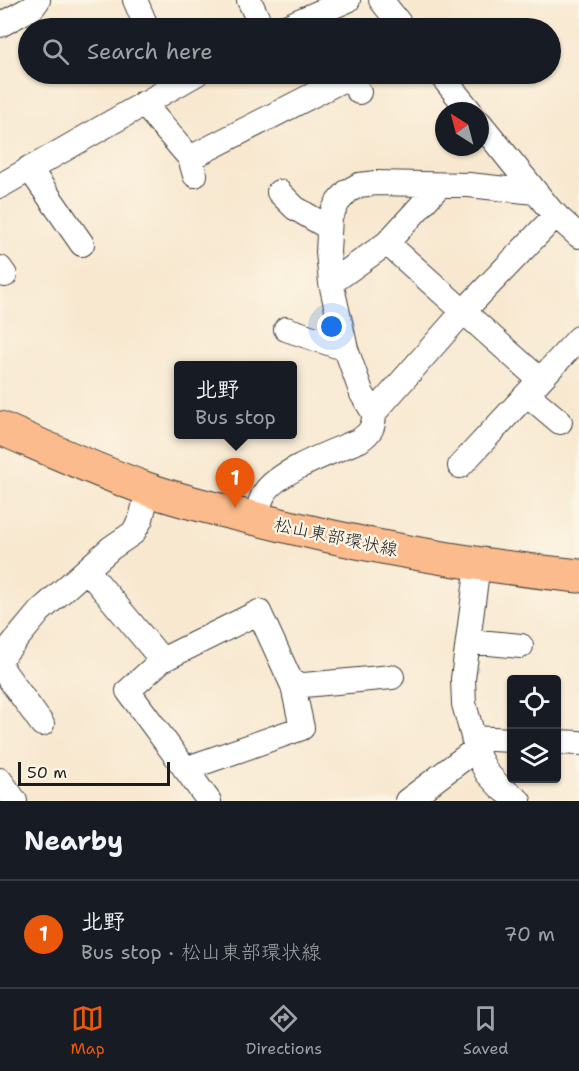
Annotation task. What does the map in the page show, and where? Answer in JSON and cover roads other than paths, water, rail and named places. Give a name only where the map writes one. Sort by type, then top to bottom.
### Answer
[{"type":"main road","name":"松山東部環状線","points":[[0,428],[148,490],[321,536],[478,564],[579,576]]},
{"type":"street","points":[[0,25],[33,7],[38,0]]},
{"type":"street","points":[[135,0],[143,18]]},
{"type":"street","points":[[249,0],[257,18]]},
{"type":"street","points":[[306,18],[348,0]]},
{"type":"street","points":[[381,0],[395,18]]},
{"type":"street","points":[[0,186],[143,103],[165,84]]},
{"type":"street","points":[[143,103],[193,167],[336,84]]},
{"type":"street","points":[[353,84],[359,92]]},
{"type":"street","points":[[448,84],[463,102]]},
{"type":"street","points":[[489,134],[535,192],[579,236]]},
{"type":"street","points":[[29,168],[82,244]]},
{"type":"street","points":[[255,519],[265,493],[276,481],[290,472],[360,440],[370,432],[374,424],[374,413],[362,394],[346,349],[331,283],[328,252],[329,228],[330,217],[338,202],[348,191],[360,185],[376,183],[468,185],[535,192]]},
{"type":"street","points":[[331,283],[387,243],[439,186]]},
{"type":"street","points":[[279,192],[295,208],[329,228]]},
{"type":"street","points":[[374,413],[463,312],[556,215]]},
{"type":"street","points":[[387,243],[463,312],[533,387],[560,422]]},
{"type":"street","points":[[286,329],[346,349]]},
{"type":"street","points":[[460,466],[579,338]]},
{"type":"street","points":[[0,659],[40,611],[111,548],[133,532],[141,519],[148,490]]},
{"type":"street","points":[[478,564],[463,679],[464,704],[479,758],[500,787],[519,801]]},
{"type":"street","points":[[87,570],[162,660]]},
{"type":"street","points":[[185,769],[302,728],[293,686],[259,612],[162,660],[128,691],[185,769],[209,801]]},
{"type":"street","points":[[468,641],[521,646]]},
{"type":"street","points":[[0,666],[42,724]]},
{"type":"street","points":[[293,686],[392,677]]},
{"type":"street","points":[[407,801],[475,743],[507,740]]},
{"type":"street","points":[[561,742],[579,743]]},
{"type":"street","points":[[0,780],[15,801]]},
{"type":"place","name":"北野","points":[[235,508]]}]
